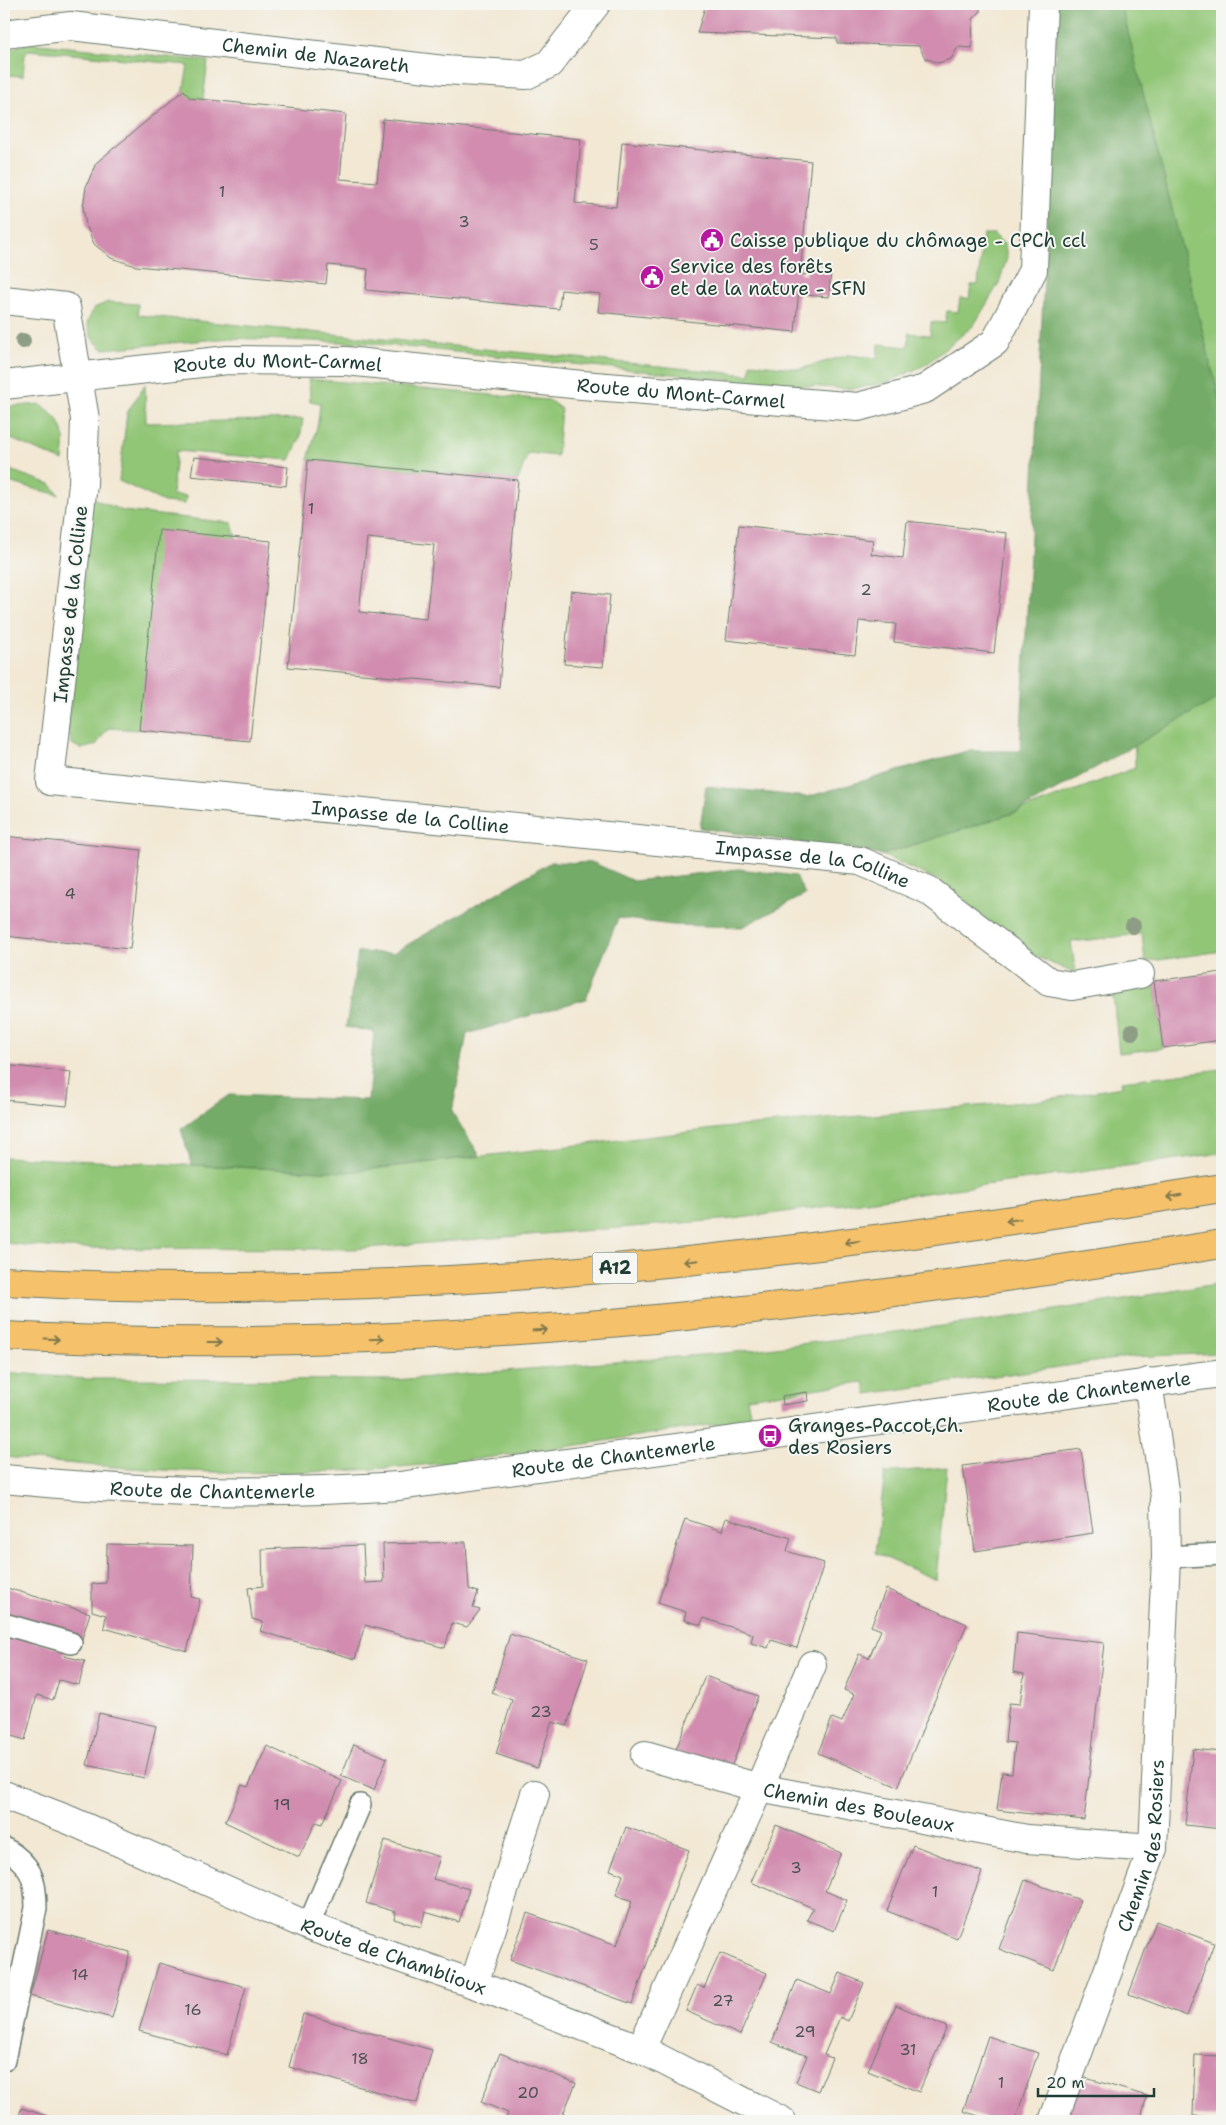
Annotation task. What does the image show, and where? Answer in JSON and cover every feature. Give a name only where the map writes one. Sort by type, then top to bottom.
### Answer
[{"type":"highway","name":"A12","points":[[4,1281],[162,1287],[267,1288],[372,1284],[580,1271],[889,1238],[1222,1188]]},
{"type":"highway","points":[[4,1336],[161,1342],[268,1342],[480,1334],[690,1317],[898,1292],[1222,1244]]},
{"type":"street","name":"Chemin de Nazareth","points":[[4,34],[71,26],[444,70],[526,75],[548,64],[596,4]]},
{"type":"street","name":"Route du Mont-Carmel","points":[[4,384],[228,360],[346,361],[582,385],[858,407],[925,389],[995,342],[1032,270],[1043,4]]},
{"type":"street","points":[[4,300],[66,307],[79,375]]},
{"type":"street","name":"Impasse de la Colline","points":[[79,375],[85,419],[83,484],[50,781],[216,799],[860,861],[928,890],[1050,982],[1072,986],[1140,974]]},
{"type":"street","name":"Route de Chantemerle","points":[[4,1479],[112,1489],[225,1492],[313,1491],[399,1486],[1222,1373]]},
{"type":"street","name":"Chemin des Rosiers","points":[[1053,2121],[1153,1848],[1166,1557],[1165,1497],[1148,1382]]},
{"type":"street","points":[[645,1755],[758,1788],[812,1664]]},
{"type":"street","name":"Chemin des Bouleaux","points":[[641,2049],[758,1788],[1027,1839],[1153,1848]]},
{"type":"street","points":[[474,1984],[536,1794]]},
{"type":"street","name":"Route de Chamblioux","points":[[4,1795],[69,1820],[308,1926],[474,1984],[641,2049],[782,2121]]},
{"type":"lane","points":[[1166,1557],[1222,1554]]},
{"type":"lane","points":[[4,1624],[71,1643]]},
{"type":"lane","points":[[308,1926],[360,1805]]},
{"type":"lane","points":[[4,1848],[30,1869],[36,1886],[36,1908],[4,2060]]},
{"type":"green space","points":[[1058,4],[1121,4],[1222,409],[1222,696],[1017,812],[882,855],[700,828],[706,786],[807,797],[967,751],[1020,751]]},
{"type":"green space","points":[[1115,4],[1222,4],[1222,951],[1145,962],[1142,934],[1071,942],[1076,974],[1026,952],[939,881],[882,855],[1017,812],[1135,768],[1130,404]]},
{"type":"green space","points":[[29,43],[208,61],[203,100],[183,95],[188,65],[29,50],[25,55],[23,76],[4,75],[4,59],[7,51]]},
{"type":"green space","points":[[983,234],[994,234],[1005,245],[1007,258],[999,283],[974,325],[927,364],[886,383],[851,389],[750,382],[367,343],[231,338],[103,349],[92,339],[87,323],[94,308],[108,302],[138,304],[138,315],[750,375],[751,363],[800,369],[848,355],[877,358],[879,344],[908,347],[909,333],[930,335],[931,322],[945,323],[947,311],[958,312],[960,298],[969,299],[971,285],[978,285]]},
{"type":"green space","points":[[309,379],[549,400],[561,409],[557,456],[528,453],[518,480],[308,460],[318,423],[320,403],[310,401]]},
{"type":"green space","points":[[145,384],[146,423],[303,419],[300,438],[290,460],[176,451],[172,495],[186,496],[185,504],[164,502],[119,481],[127,413]]},
{"type":"green space","points":[[40,404],[55,417],[62,428],[64,434],[63,461],[4,436],[4,407]]},
{"type":"green space","points":[[4,468],[50,484],[59,495],[4,481]]},
{"type":"green space","points":[[92,498],[123,511],[232,523],[236,538],[139,730],[108,728],[96,745],[81,749],[72,744],[68,729]]},
{"type":"green space","points":[[551,862],[594,863],[633,881],[739,869],[796,876],[805,895],[742,927],[672,925],[618,918],[586,999],[467,1034],[452,1112],[480,1156],[346,1172],[192,1165],[181,1129],[229,1095],[368,1100],[374,1032],[346,1027],[358,952],[393,953]]},
{"type":"green space","points":[[1154,981],[1163,1048],[1119,1053],[1113,995],[1147,986]]},
{"type":"green space","points":[[1222,1069],[1222,1153],[733,1219],[353,1249],[58,1248],[4,1243],[4,1157],[346,1172],[732,1127],[1036,1101],[1122,1087],[1121,1081]]},
{"type":"green space","points":[[1222,1283],[1222,1353],[1130,1357],[867,1394],[864,1382],[747,1398],[751,1419],[546,1450],[391,1468],[255,1473],[87,1465],[4,1457],[4,1372],[86,1379],[395,1380],[736,1352],[1006,1318]]},
{"type":"green space","points":[[947,1467],[936,1580],[875,1553],[885,1473]]},
{"type":"building","points":[[706,4],[980,4],[980,12],[973,19],[972,48],[958,47],[951,59],[938,63],[925,58],[919,46],[837,43],[837,38],[697,33]]},
{"type":"building","points":[[184,90],[190,98],[346,114],[340,179],[377,182],[383,119],[581,139],[575,203],[616,207],[622,142],[811,161],[800,274],[806,275],[807,268],[831,270],[829,297],[804,295],[804,288],[799,288],[795,332],[598,312],[600,294],[561,290],[559,309],[366,290],[368,269],[328,265],[326,284],[136,266],[111,258],[94,244],[86,225],[83,207],[86,187],[96,163]]},
{"type":"building","points":[[194,457],[288,467],[286,486],[191,476]]},
{"type":"building","points":[[308,460],[518,480],[499,687],[288,667]],"holes":[[[367,538],[434,545],[426,619],[359,612]]]},
{"type":"building","points":[[907,521],[1007,533],[994,653],[894,642],[896,624],[859,621],[855,655],[726,640],[739,525],[873,540],[871,554],[903,558]]},
{"type":"building","points":[[159,530],[271,541],[250,741],[139,730]]},
{"type":"building","points":[[571,591],[610,595],[603,667],[564,664]]},
{"type":"building","points":[[4,836],[141,850],[130,949],[4,936]]},
{"type":"building","points":[[1222,972],[1222,1040],[1163,1048],[1154,981]]},
{"type":"building","points":[[4,1065],[71,1072],[67,1106],[4,1100]]},
{"type":"building","points":[[807,1392],[808,1401],[783,1405],[782,1396]]},
{"type":"building","points":[[1081,1449],[1093,1533],[975,1551],[963,1466]]},
{"type":"building","points":[[726,1518],[791,1538],[787,1551],[824,1563],[797,1648],[771,1640],[768,1648],[751,1643],[753,1634],[703,1618],[701,1625],[684,1620],[686,1612],[658,1603],[685,1519],[722,1531]]},
{"type":"building","points":[[466,1542],[469,1589],[478,1592],[473,1608],[480,1610],[467,1627],[452,1623],[445,1648],[365,1625],[355,1659],[260,1631],[263,1622],[252,1619],[248,1588],[263,1586],[262,1549],[363,1545],[365,1583],[384,1582],[383,1544]]},
{"type":"building","points":[[107,1544],[193,1546],[191,1597],[200,1599],[187,1651],[104,1628],[106,1615],[92,1611],[92,1584],[106,1583]]},
{"type":"building","points":[[4,1587],[90,1613],[81,1642],[4,1619]]},
{"type":"building","points":[[886,1589],[967,1624],[898,1787],[818,1753],[832,1718],[842,1722],[854,1694],[844,1690],[859,1654],[869,1658],[881,1630],[871,1626]]},
{"type":"building","points":[[4,1633],[65,1650],[64,1656],[85,1661],[79,1685],[59,1680],[53,1700],[37,1695],[25,1740],[4,1734]]},
{"type":"building","points":[[1017,1633],[1104,1643],[1084,1820],[997,1810],[1002,1772],[1012,1773],[1015,1743],[1005,1742],[1009,1703],[1020,1704],[1024,1674],[1013,1672]]},
{"type":"building","points":[[510,1634],[588,1659],[567,1726],[552,1722],[537,1768],[496,1754],[512,1700],[492,1693]]},
{"type":"building","points":[[705,1676],[758,1696],[729,1773],[675,1752]]},
{"type":"building","points":[[99,1713],[156,1726],[144,1778],[87,1765]]},
{"type":"building","points":[[354,1744],[387,1758],[374,1790],[341,1776]]},
{"type":"building","points":[[267,1746],[342,1781],[322,1824],[316,1822],[299,1857],[225,1822],[242,1785],[248,1787]]},
{"type":"building","points":[[1193,1749],[1222,1752],[1222,1829],[1185,1825]]},
{"type":"building","points":[[776,1825],[841,1853],[825,1891],[847,1900],[834,1931],[807,1920],[813,1908],[751,1882]]},
{"type":"building","points":[[626,1827],[689,1850],[632,2004],[510,1960],[527,1913],[617,1945],[632,1901],[616,1895],[623,1875],[610,1870]]},
{"type":"building","points":[[385,1840],[440,1857],[433,1879],[469,1889],[459,1922],[425,1912],[421,1927],[394,1919],[396,1912],[366,1903]]},
{"type":"building","points":[[913,1845],[982,1872],[957,1938],[887,1911]]},
{"type":"building","points":[[1025,1880],[1080,1900],[1054,1970],[999,1949]]},
{"type":"building","points":[[1156,1921],[1214,1943],[1187,2016],[1129,1994]]},
{"type":"building","points":[[48,1930],[130,1952],[112,2018],[30,1996]]},
{"type":"building","points":[[720,1953],[767,1973],[740,2035],[686,2011],[697,1985],[704,1988]]},
{"type":"building","points":[[159,1963],[246,1987],[227,2055],[139,2031]]},
{"type":"building","points":[[840,1973],[864,1983],[848,2021],[840,2017],[824,2055],[832,2058],[818,2091],[796,2082],[807,2056],[772,2042],[797,1980],[831,1994]]},
{"type":"building","points":[[896,2005],[947,2027],[919,2092],[868,2071]]},
{"type":"building","points":[[303,2014],[432,2050],[417,2103],[289,2067]]},
{"type":"building","points":[[988,2036],[1038,2053],[1015,2121],[994,2121],[963,2111]]},
{"type":"building","points":[[500,2053],[576,2083],[560,2121],[505,2121],[508,2113],[481,2102]]},
{"type":"building","points":[[1195,2055],[1222,2056],[1222,2117],[1193,2116]]},
{"type":"building","points":[[1079,2076],[1147,2096],[1140,2121],[1066,2121]]},
{"type":"building","points":[[21,2108],[64,2121],[18,2121]]},
{"type":"place","name":"Caisse publique du chômage - CPCh ccl","points":[[712,240]]},
{"type":"place","name":"Service des forêts et de la nature - SFN","points":[[652,277]]},
{"type":"place","name":"Granges-Paccot,Ch. des Rosiers","points":[[770,1436]]}]
